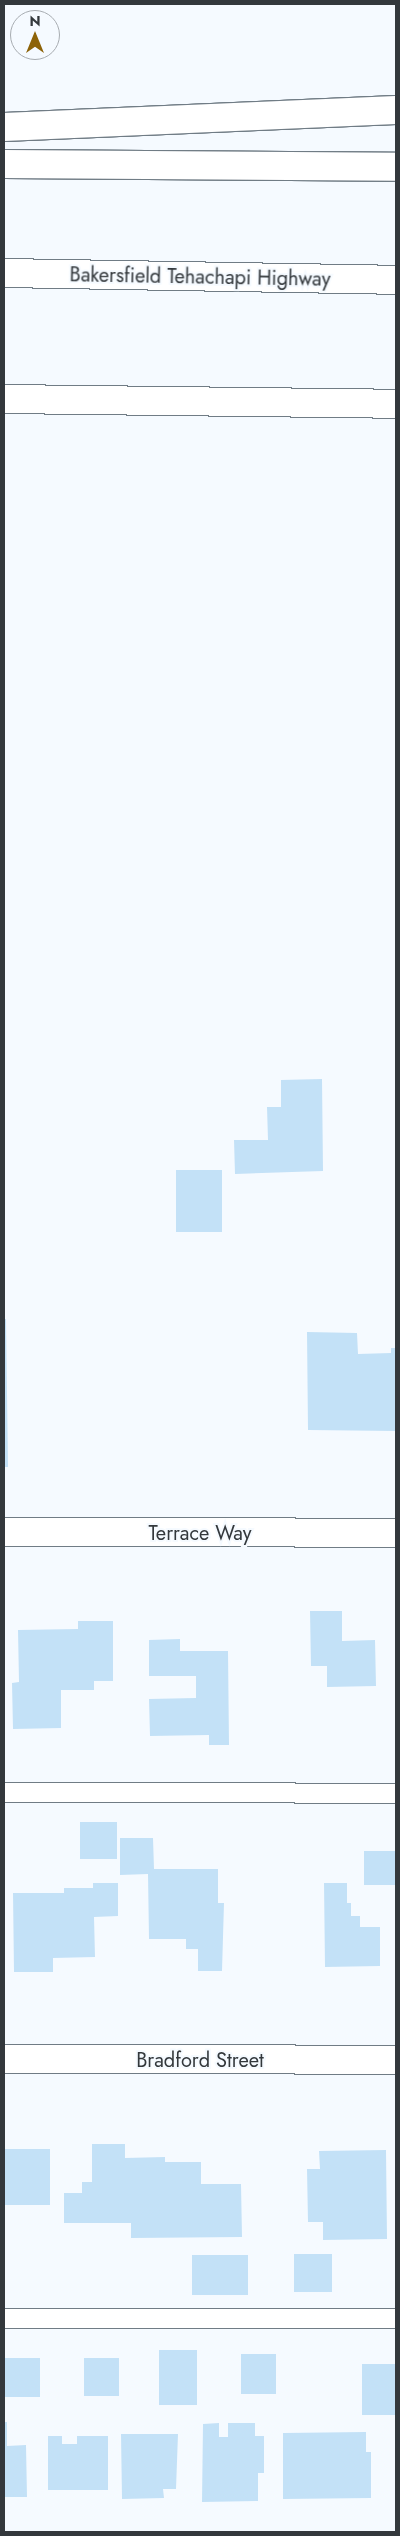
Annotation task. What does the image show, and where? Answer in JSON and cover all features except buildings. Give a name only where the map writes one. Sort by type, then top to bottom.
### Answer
[{"type":"main road","points":[[4,127],[396,110]]},
{"type":"main road","points":[[4,164],[396,167]]},
{"type":"main road","name":"Bakersfield Tehachapi Highway","points":[[4,273],[396,280]]},
{"type":"main road","points":[[4,399],[396,404]]},
{"type":"main road","name":"Terrace Way","points":[[4,1532],[396,1534]]},
{"type":"main road","name":"Bradford Street","points":[[4,2059],[396,2060]]},
{"type":"lane","points":[[4,1792],[396,1793]]},
{"type":"lane","points":[[4,2318],[396,2318]]}]
